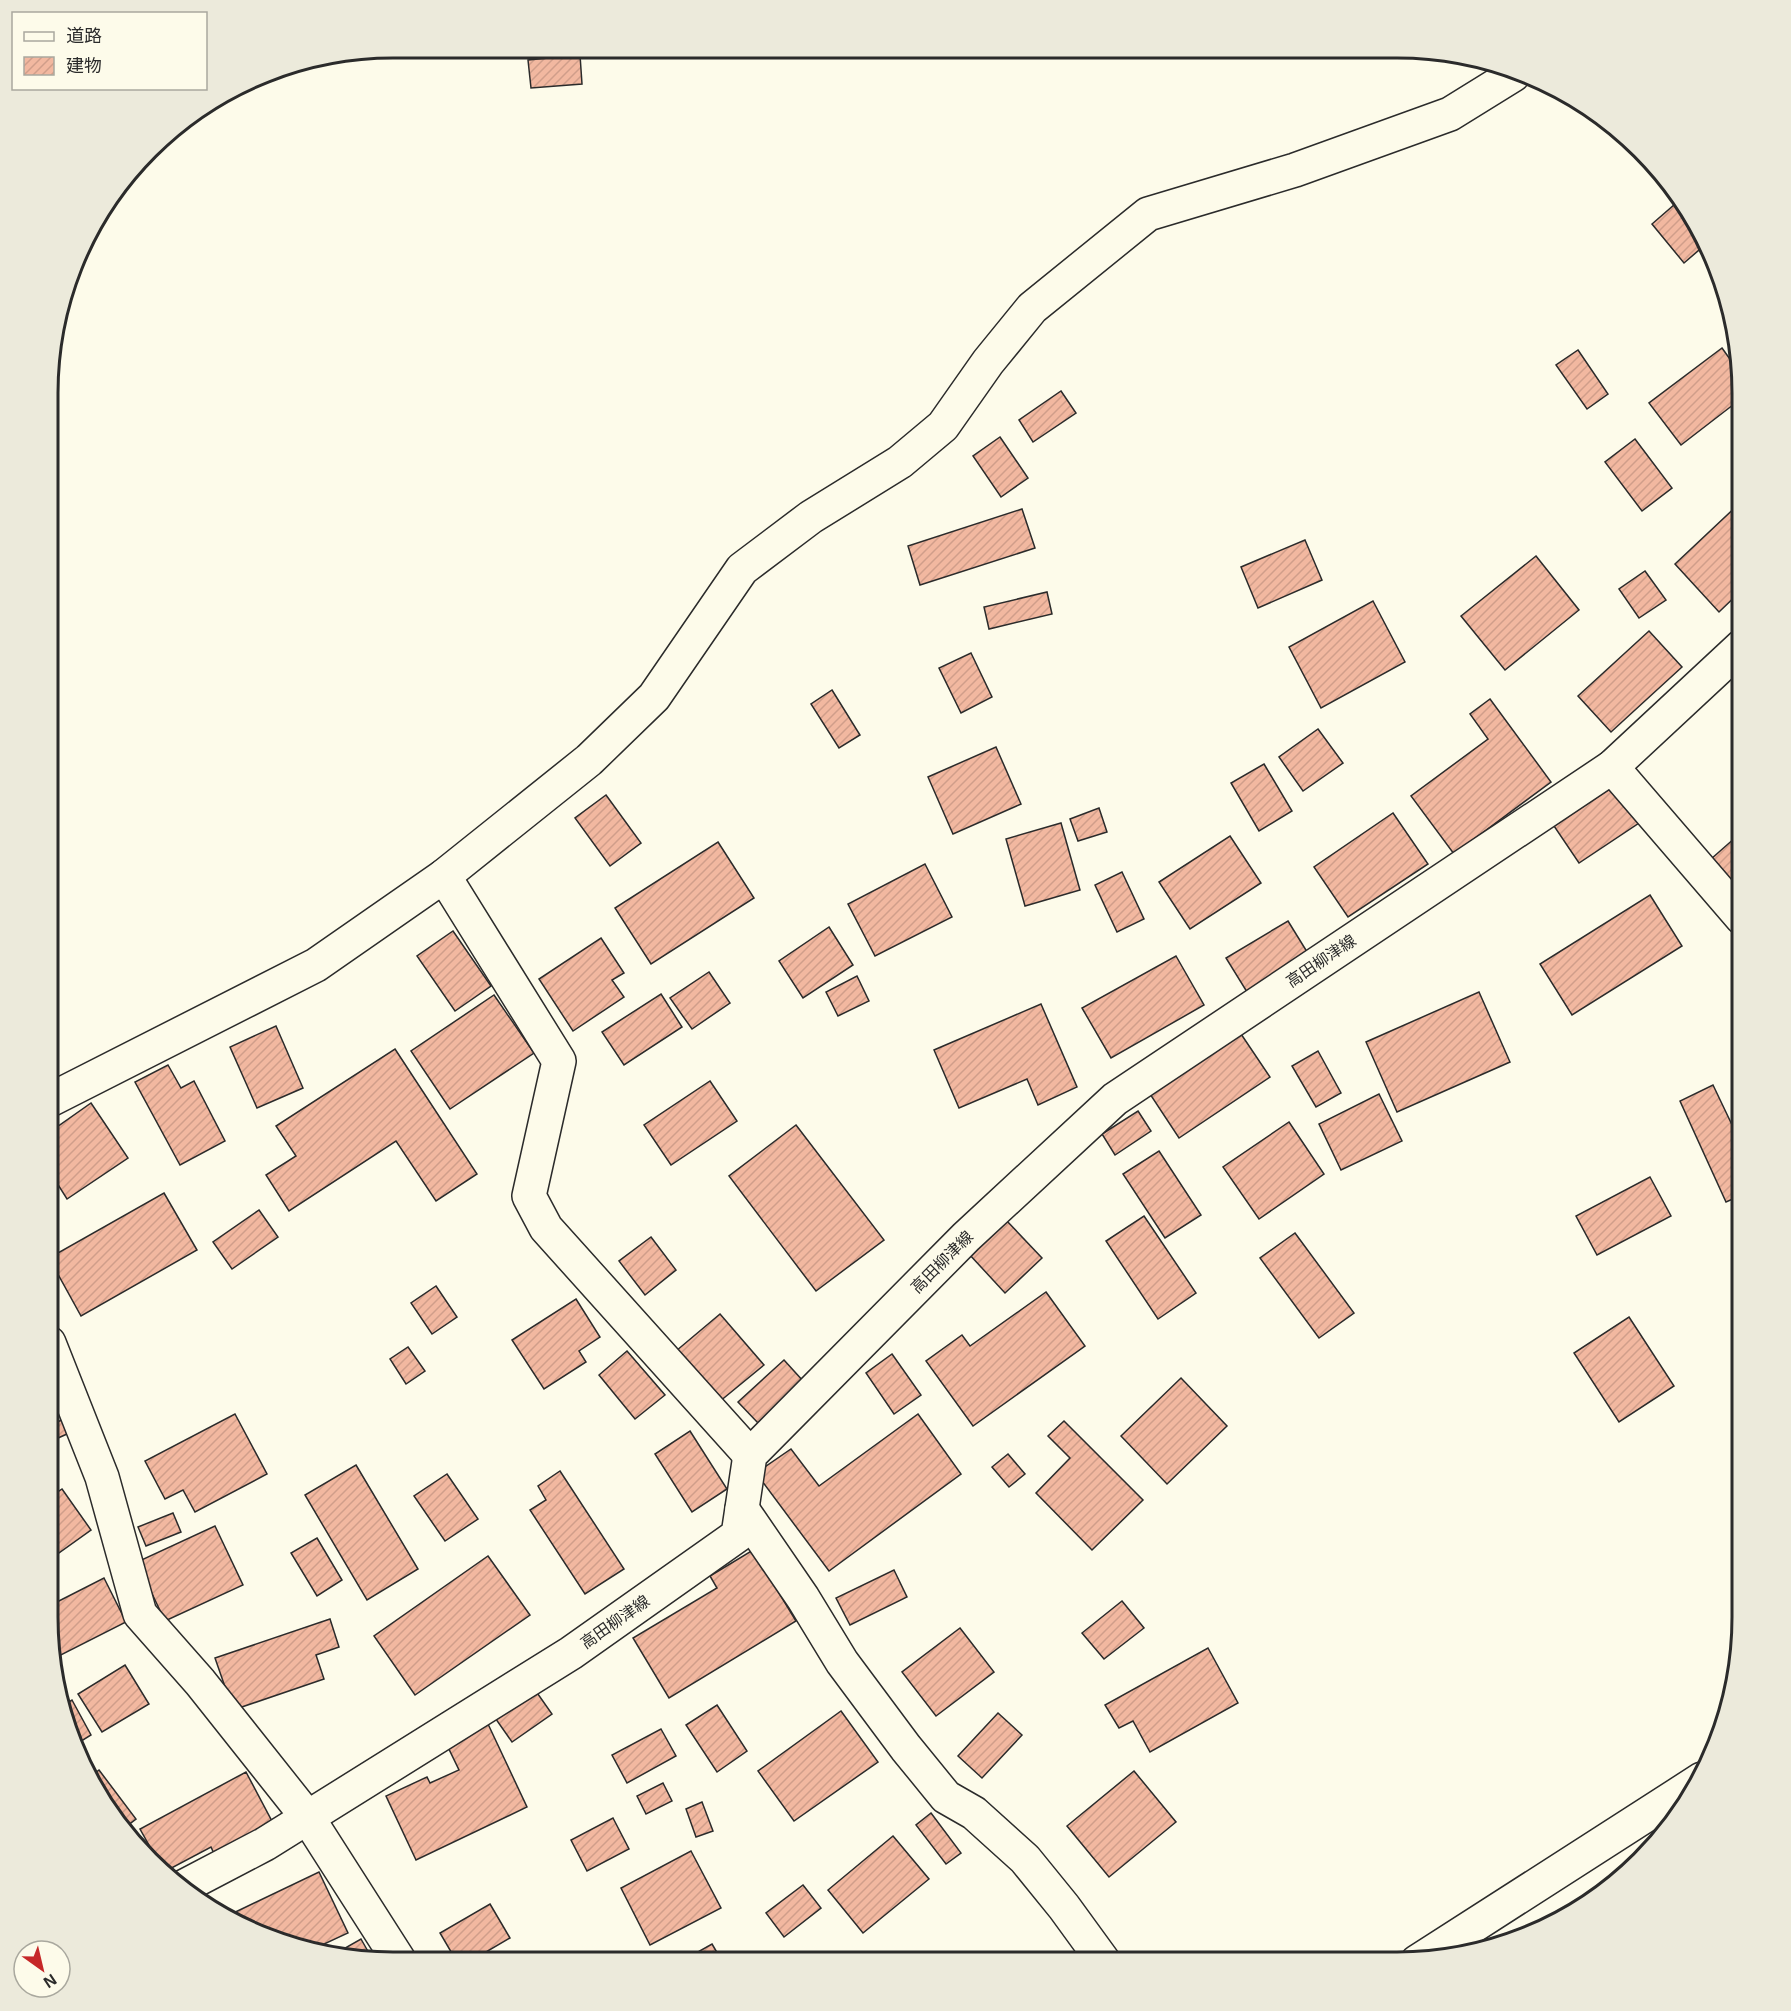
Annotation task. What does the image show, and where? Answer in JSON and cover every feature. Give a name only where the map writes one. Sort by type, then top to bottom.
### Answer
[{"type":"street","points":[[59,1095],[316,965],[444,876],[589,760],[654,697],[742,569],[811,517],[900,462],[943,426],[988,362],[1032,308],[1148,214],[1295,170],[1450,114],[1509,78]]},
{"type":"street","name":"高田柳津線","points":[[190,1883],[265,1844],[572,1653],[738,1535],[750,1455],[966,1237],[1115,1099],[1612,767],[1732,654]]},
{"type":"street","points":[[1612,767],[1732,906]]},
{"type":"street","points":[[444,876],[559,1061],[529,1196],[546,1228],[750,1455]]},
{"type":"street","points":[[59,1368],[102,1477],[140,1614],[200,1682],[308,1818],[394,1952]]},
{"type":"street","points":[[742,1509],[803,1598],[842,1662],[906,1748],[946,1797],[974,1813],[1025,1858],[1097,1952]]},
{"type":"street","points":[[1435,1951],[1685,1790]]},
{"type":"building","points":[[580,58],[582,84],[531,88],[528,60]]},
{"type":"building","points":[[1674,205],[1700,249],[1684,263],[1652,224]]},
{"type":"building","points":[[1722,348],[1731,361],[1732,406],[1681,445],[1649,403]]},
{"type":"building","points":[[1578,350],[1608,394],[1587,409],[1556,365]]},
{"type":"building","points":[[1061,391],[1076,413],[1033,442],[1019,420]]},
{"type":"building","points":[[1000,437],[1028,478],[1001,497],[973,456]]},
{"type":"building","points":[[1635,439],[1672,488],[1642,511],[1605,462]]},
{"type":"building","points":[[1022,509],[1035,548],[920,585],[908,546]]},
{"type":"building","points":[[1732,510],[1732,600],[1719,612],[1675,564]]},
{"type":"building","points":[[1305,540],[1322,580],[1258,608],[1241,567]]},
{"type":"building","points":[[1536,556],[1579,610],[1505,670],[1461,616]]},
{"type":"building","points":[[1645,571],[1666,600],[1639,618],[1619,589]]},
{"type":"building","points":[[1047,592],[1052,614],[989,629],[984,607]]},
{"type":"building","points":[[1373,601],[1405,662],[1321,708],[1289,647]]},
{"type":"building","points":[[1649,631],[1682,667],[1611,732],[1578,696]]},
{"type":"building","points":[[971,653],[992,697],[961,713],[939,668]]},
{"type":"building","points":[[832,690],[860,735],[839,748],[811,704]]},
{"type":"building","points":[[1490,699],[1551,782],[1454,854],[1411,796],[1488,739],[1470,714]]},
{"type":"building","points":[[1318,729],[1343,763],[1303,791],[1279,757]]},
{"type":"building","points":[[996,747],[1021,804],[953,834],[928,777]]},
{"type":"building","points":[[1264,764],[1292,811],[1259,831],[1231,783]]},
{"type":"building","points":[[1614,786],[1639,823],[1579,863],[1554,826]]},
{"type":"building","points":[[606,795],[641,843],[610,866],[575,818]]},
{"type":"building","points":[[1099,808],[1107,832],[1078,841],[1070,819]]},
{"type":"building","points":[[1393,813],[1428,864],[1348,917],[1314,867]]},
{"type":"building","points":[[1061,823],[1080,890],[1025,906],[1006,839]]},
{"type":"building","points":[[1230,836],[1261,883],[1190,929],[1159,882]]},
{"type":"building","points":[[1732,841],[1732,883],[1711,859]]},
{"type":"building","points":[[718,842],[754,898],[651,964],[615,908]]},
{"type":"building","points":[[925,864],[952,917],[875,956],[848,904]]},
{"type":"building","points":[[1122,872],[1144,919],[1117,932],[1095,885]]},
{"type":"building","points":[[1650,895],[1682,946],[1572,1015],[1540,964]]},
{"type":"building","points":[[1288,921],[1309,955],[1247,992],[1226,958]]},
{"type":"building","points":[[829,927],[853,965],[803,998],[779,961]]},
{"type":"building","points":[[453,931],[491,986],[455,1011],[417,956]]},
{"type":"building","points":[[601,938],[624,973],[612,980],[624,997],[573,1031],[539,979]]},
{"type":"building","points":[[1176,956],[1204,1005],[1111,1058],[1082,1008]]},
{"type":"building","points":[[709,972],[730,1003],[692,1029],[670,998]]},
{"type":"building","points":[[857,976],[869,1001],[838,1016],[826,992]]},
{"type":"building","points":[[1479,992],[1510,1062],[1397,1112],[1366,1042]]},
{"type":"building","points":[[661,994],[682,1027],[624,1065],[602,1032]]},
{"type":"building","points":[[494,995],[534,1053],[450,1109],[411,1051]]},
{"type":"building","points":[[1041,1004],[1077,1087],[1038,1105],[1027,1079],[959,1108],[934,1050]]},
{"type":"building","points":[[276,1026],[303,1088],[257,1108],[230,1047]]},
{"type":"building","points":[[1239,1031],[1270,1077],[1179,1138],[1148,1091]]},
{"type":"building","points":[[395,1049],[477,1174],[436,1201],[396,1141],[289,1211],[266,1175],[296,1156],[276,1126]]},
{"type":"building","points":[[1318,1051],[1341,1093],[1316,1107],[1292,1066]]},
{"type":"building","points":[[168,1065],[181,1088],[194,1081],[225,1141],[180,1165],[135,1082]]},
{"type":"building","points":[[710,1081],[737,1121],[671,1165],[644,1125]]},
{"type":"building","points":[[1713,1085],[1732,1125],[1732,1199],[1726,1202],[1680,1101]]},
{"type":"building","points":[[1379,1094],[1402,1141],[1341,1170],[1319,1124]]},
{"type":"building","points":[[91,1103],[128,1158],[67,1199],[59,1186],[59,1126]]},
{"type":"building","points":[[1138,1111],[1151,1131],[1115,1155],[1102,1134]]},
{"type":"building","points":[[1289,1122],[1324,1174],[1259,1219],[1223,1167]]},
{"type":"building","points":[[796,1125],[884,1240],[816,1291],[729,1176]]},
{"type":"building","points":[[1159,1151],[1201,1215],[1165,1238],[1123,1174]]},
{"type":"building","points":[[1650,1177],[1671,1216],[1597,1255],[1576,1216]]},
{"type":"building","points":[[164,1193],[197,1250],[81,1316],[59,1276],[59,1252]]},
{"type":"building","points":[[259,1210],[278,1237],[232,1269],[213,1242]]},
{"type":"building","points":[[1144,1216],[1196,1293],[1158,1319],[1106,1241]]},
{"type":"building","points":[[1006,1220],[1042,1258],[1005,1293],[969,1254]]},
{"type":"building","points":[[1295,1233],[1354,1313],[1319,1338],[1260,1258]]},
{"type":"building","points":[[651,1237],[676,1270],[645,1295],[619,1261]]},
{"type":"building","points":[[436,1286],[457,1317],[432,1334],[411,1303]]},
{"type":"building","points":[[1046,1292],[1085,1346],[973,1426],[926,1361],[962,1335],[970,1346]]},
{"type":"building","points":[[576,1299],[600,1337],[579,1351],[586,1362],[544,1389],[512,1340]]},
{"type":"building","points":[[720,1314],[764,1365],[719,1402],[676,1351]]},
{"type":"building","points":[[1629,1317],[1674,1386],[1619,1422],[1574,1353]]},
{"type":"building","points":[[408,1347],[425,1371],[406,1384],[390,1359]]},
{"type":"building","points":[[627,1351],[665,1395],[635,1419],[599,1375]]},
{"type":"building","points":[[892,1354],[921,1395],[894,1414],[866,1373]]},
{"type":"building","points":[[784,1360],[804,1382],[758,1423],[738,1402]]},
{"type":"building","points":[[1181,1378],[1227,1426],[1167,1484],[1121,1436]]},
{"type":"building","points":[[235,1414],[267,1474],[195,1512],[183,1490],[165,1499],[145,1461]]},
{"type":"building","points":[[918,1414],[961,1474],[829,1571],[756,1473],[791,1449],[819,1486]]},
{"type":"building","points":[[62,1420],[67,1434],[59,1438],[59,1421]]},
{"type":"building","points":[[1064,1421],[1143,1500],[1092,1550],[1036,1493],[1070,1458],[1048,1436]]},
{"type":"building","points":[[690,1431],[727,1489],[692,1512],[655,1454]]},
{"type":"building","points":[[1008,1454],[1025,1474],[1009,1487],[992,1467]]},
{"type":"building","points":[[356,1465],[418,1569],[367,1600],[305,1495]]},
{"type":"building","points":[[560,1471],[624,1569],[585,1594],[530,1510],[546,1500],[538,1486]]},
{"type":"building","points":[[447,1474],[478,1519],[445,1541],[414,1496]]},
{"type":"building","points":[[62,1489],[91,1530],[59,1553],[59,1491]]},
{"type":"building","points":[[173,1513],[181,1532],[146,1546],[138,1527]]},
{"type":"building","points":[[215,1526],[243,1585],[165,1621],[137,1562]]},
{"type":"building","points":[[317,1538],[342,1580],[317,1596],[291,1553]]},
{"type":"building","points":[[753,1550],[796,1621],[669,1698],[633,1638],[717,1588],[710,1576]]},
{"type":"building","points":[[488,1556],[530,1615],[415,1695],[374,1636]]},
{"type":"building","points":[[894,1570],[907,1597],[850,1625],[836,1598]]},
{"type":"building","points":[[104,1578],[126,1622],[60,1655],[59,1601]]},
{"type":"building","points":[[1122,1601],[1144,1628],[1104,1659],[1082,1633]]},
{"type":"building","points":[[330,1619],[339,1647],[316,1655],[324,1679],[233,1710],[215,1658]]},
{"type":"building","points":[[960,1628],[994,1672],[936,1716],[902,1672]]},
{"type":"building","points":[[1208,1648],[1238,1703],[1150,1752],[1133,1721],[1119,1728],[1105,1705]]},
{"type":"building","points":[[125,1665],[149,1704],[102,1732],[78,1694]]},
{"type":"building","points":[[533,1687],[552,1714],[512,1742],[493,1715]]},
{"type":"building","points":[[72,1700],[91,1735],[82,1741],[76,1725],[69,1702]]},
{"type":"building","points":[[717,1705],[747,1751],[717,1772],[686,1725]]},
{"type":"building","points":[[841,1711],[878,1762],[794,1821],[758,1771]]},
{"type":"building","points":[[998,1713],[1022,1735],[982,1778],[958,1756]]},
{"type":"building","points":[[488,1724],[527,1807],[416,1860],[386,1796],[427,1777],[430,1783],[459,1770],[446,1743]]},
{"type":"building","points":[[661,1729],[676,1756],[627,1783],[612,1755]]},
{"type":"building","points":[[99,1770],[136,1819],[130,1824],[115,1804],[96,1772]]},
{"type":"building","points":[[1134,1771],[1176,1822],[1109,1877],[1067,1826]]},
{"type":"building","points":[[246,1772],[274,1825],[215,1856],[211,1847],[172,1868],[149,1846],[140,1829]]},
{"type":"building","points":[[663,1783],[672,1801],[646,1814],[637,1796]]},
{"type":"building","points":[[702,1802],[713,1831],[696,1837],[686,1809]]},
{"type":"building","points":[[931,1813],[961,1853],[946,1864],[916,1825]]},
{"type":"building","points":[[613,1818],[629,1849],[587,1871],[571,1840]]},
{"type":"building","points":[[893,1836],[929,1879],[863,1933],[828,1890]]},
{"type":"building","points":[[691,1851],[721,1908],[650,1945],[621,1888]]},
{"type":"building","points":[[319,1872],[348,1933],[323,1945],[286,1935],[235,1912]]},
{"type":"building","points":[[803,1885],[821,1908],[784,1937],[766,1913]]},
{"type":"building","points":[[490,1904],[510,1938],[486,1952],[451,1952],[440,1933]]},
{"type":"building","points":[[361,1939],[368,1952],[350,1950],[344,1949]]},
{"type":"building","points":[[712,1944],[717,1952],[698,1952]]}]
